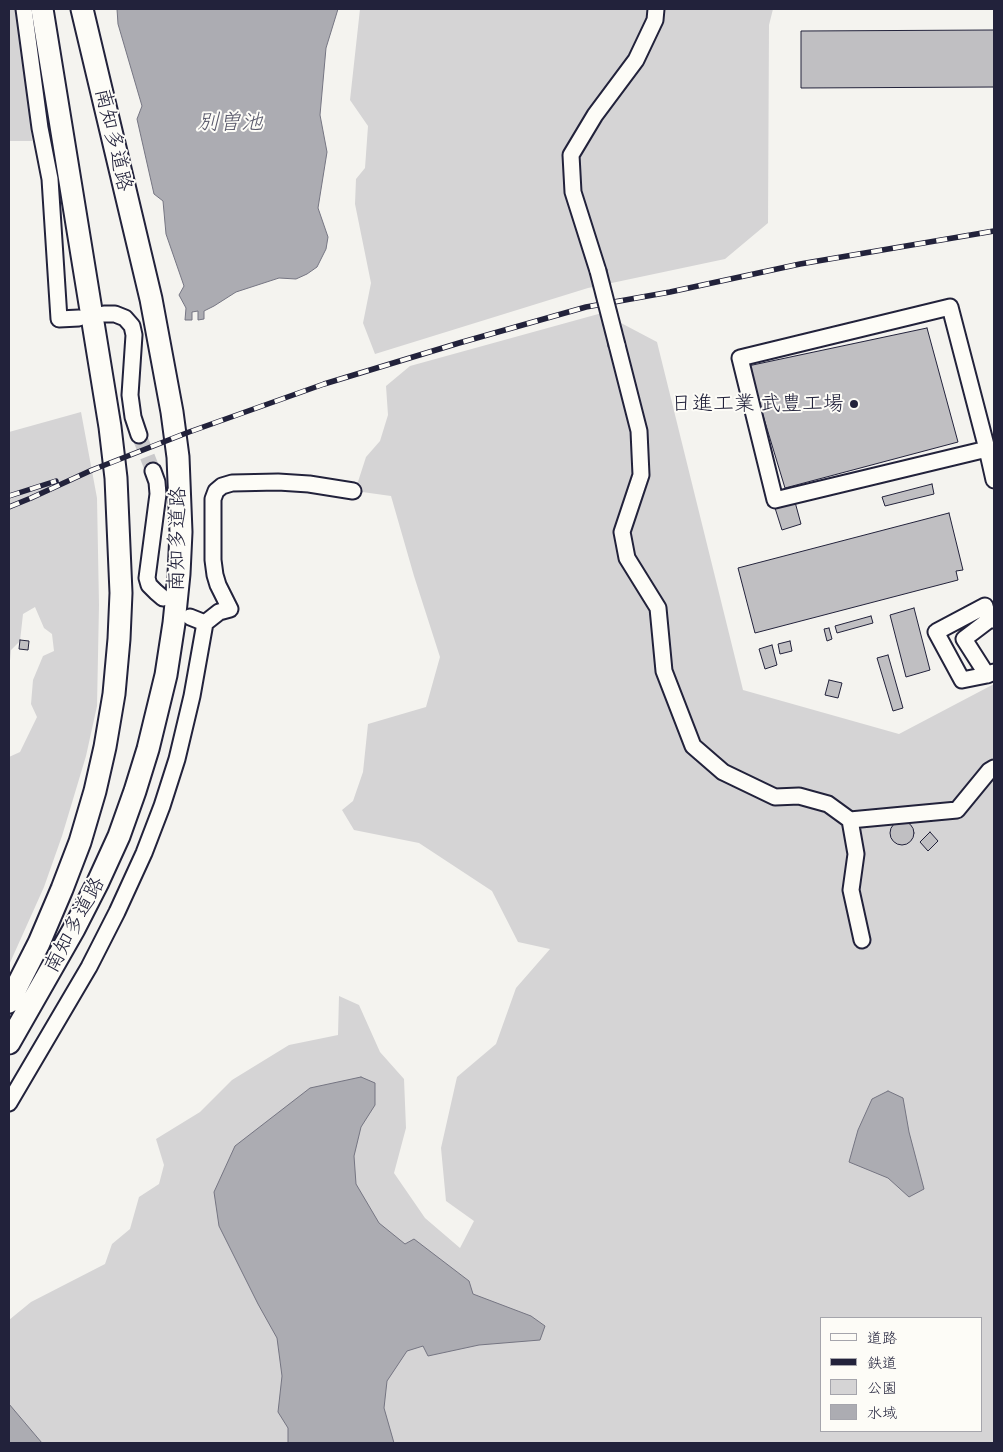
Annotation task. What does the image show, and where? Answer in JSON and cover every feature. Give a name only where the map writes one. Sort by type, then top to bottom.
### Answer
[{"type":"highway","name":"南知多道路","points":[[9,1002],[39,943],[62,889],[80,842],[95,791],[114,694],[121,593],[116,478],[110,427],[42,9]]},
{"type":"highway","name":"南知多道路","points":[[9,1043],[78,921],[98,882],[126,818],[148,749],[166,675],[179,574],[181,532],[178,457],[170,403],[151,299],[82,9]]},
{"type":"street","points":[[24,9],[40,128],[50,179],[59,319],[79,318]]},
{"type":"street","points":[[656,9],[655,20],[636,60],[595,115],[571,155],[573,192],[598,271],[639,431],[641,475],[622,532],[627,558],[658,608],[664,671],[693,746],[723,772],[766,793],[775,797],[799,796],[828,804],[850,820],[957,810],[989,771],[994,768]]},
{"type":"street","points":[[987,449],[775,500],[740,358],[950,307],[987,449],[994,480]]},
{"type":"street","points":[[104,314],[115,314],[125,318],[132,326],[134,335],[130,395],[133,417],[139,435]]},
{"type":"street","points":[[153,471],[157,482],[158,494],[147,578],[149,585],[163,598]]},
{"type":"street","points":[[9,1103],[89,967],[144,853],[177,760],[192,696],[205,622],[219,612],[230,609],[218,585],[213,560],[213,499],[216,491],[222,486],[232,483],[278,482],[309,484],[353,491]]},
{"type":"street","points":[[985,606],[992,620],[964,639],[990,673],[962,680],[936,632],[985,606]]},
{"type":"street","points":[[190,617],[205,622]]},
{"type":"street","points":[[850,820],[856,854],[851,890],[862,940]]},
{"type":"green space","points":[[9,9],[22,9],[32,141],[9,141]]},
{"type":"green space","points":[[360,9],[773,9],[769,25],[768,223],[725,259],[588,288],[375,354],[363,323],[371,283],[355,204],[356,179],[365,168],[368,126],[350,100]]},
{"type":"green space","points":[[602,313],[657,342],[743,690],[899,734],[994,684],[994,1443],[9,1443],[9,1320],[31,1302],[105,1264],[112,1244],[130,1229],[139,1197],[159,1184],[164,1165],[156,1139],[200,1112],[232,1080],[289,1045],[338,1035],[339,996],[359,1005],[380,1052],[404,1079],[406,1128],[394,1173],[425,1218],[460,1248],[474,1221],[446,1201],[441,1148],[457,1077],[496,1044],[516,988],[550,949],[518,942],[492,891],[419,843],[354,830],[342,810],[353,801],[363,772],[368,724],[426,707],[440,657],[391,496],[355,491],[366,457],[380,441],[388,415],[386,386],[410,366]]},
{"type":"green space","points":[[81,412],[97,498],[99,605],[97,706],[86,756],[62,836],[44,887],[9,965],[9,757],[20,752],[37,717],[31,704],[33,680],[43,656],[54,651],[52,634],[44,628],[35,607],[23,614],[20,641],[11,650],[9,671],[9,432]]},
{"type":"water","name":"別曽池","points":[[117,9],[338,9],[326,48],[320,115],[327,152],[318,208],[328,237],[326,249],[317,267],[296,279],[279,278],[236,292],[204,311],[204,319],[198,320],[198,311],[192,312],[192,320],[185,320],[186,308],[179,295],[184,286],[166,234],[163,201],[154,194],[137,119],[142,106],[118,24]]},
{"type":"water","points":[[361,1077],[375,1083],[375,1105],[361,1127],[354,1156],[356,1184],[379,1223],[405,1244],[414,1239],[469,1281],[473,1294],[531,1316],[545,1326],[540,1340],[479,1345],[428,1356],[423,1346],[407,1351],[387,1381],[384,1408],[394,1443],[288,1443],[288,1428],[278,1412],[282,1376],[277,1338],[219,1226],[214,1192],[235,1146],[310,1088]]},
{"type":"water","points":[[888,1091],[903,1098],[909,1132],[924,1189],[909,1197],[888,1178],[849,1162],[858,1130],[872,1099]]},
{"type":"water","points":[[9,1404],[42,1443],[9,1443]]},
{"type":"building","points":[[994,30],[994,87],[801,88],[801,31]]},
{"type":"building","name":"日進工業 武豊工場","points":[[927,328],[958,442],[785,488],[748,366]]},
{"type":"building","points":[[932,484],[934,494],[885,506],[882,497]]},
{"type":"building","points":[[795,502],[801,524],[782,530],[775,508]]},
{"type":"building","points":[[949,513],[963,570],[956,571],[958,580],[755,633],[738,568]]},
{"type":"building","points":[[914,608],[930,670],[906,677],[890,615]]},
{"type":"building","points":[[871,616],[873,623],[837,633],[835,626]]},
{"type":"building","points":[[829,628],[832,639],[827,641],[824,629]]},
{"type":"building","points":[[20,640],[29,641],[28,650],[19,649]]},
{"type":"building","points":[[790,641],[792,651],[780,654],[778,644]]},
{"type":"building","points":[[772,645],[777,665],[765,669],[759,649]]},
{"type":"building","points":[[888,655],[903,708],[893,711],[877,658]]},
{"type":"building","points":[[829,680],[842,683],[838,698],[825,695]]},
{"type":"building","points":[[902,821],[910,825],[914,833],[910,841],[902,845],[894,841],[890,833],[894,825]]},
{"type":"building","points":[[930,832],[938,841],[928,851],[920,842]]},
{"type":"tunnel","points":[[139,435],[153,471]]},
{"type":"railway","points":[[9,507],[92,470],[189,432],[324,384],[586,307],[670,292],[800,264],[994,231]]},
{"type":"railway","points":[[9,496],[56,481]]},
{"type":"place","name":"日進工業 武豊工場","points":[[854,404]]}]
